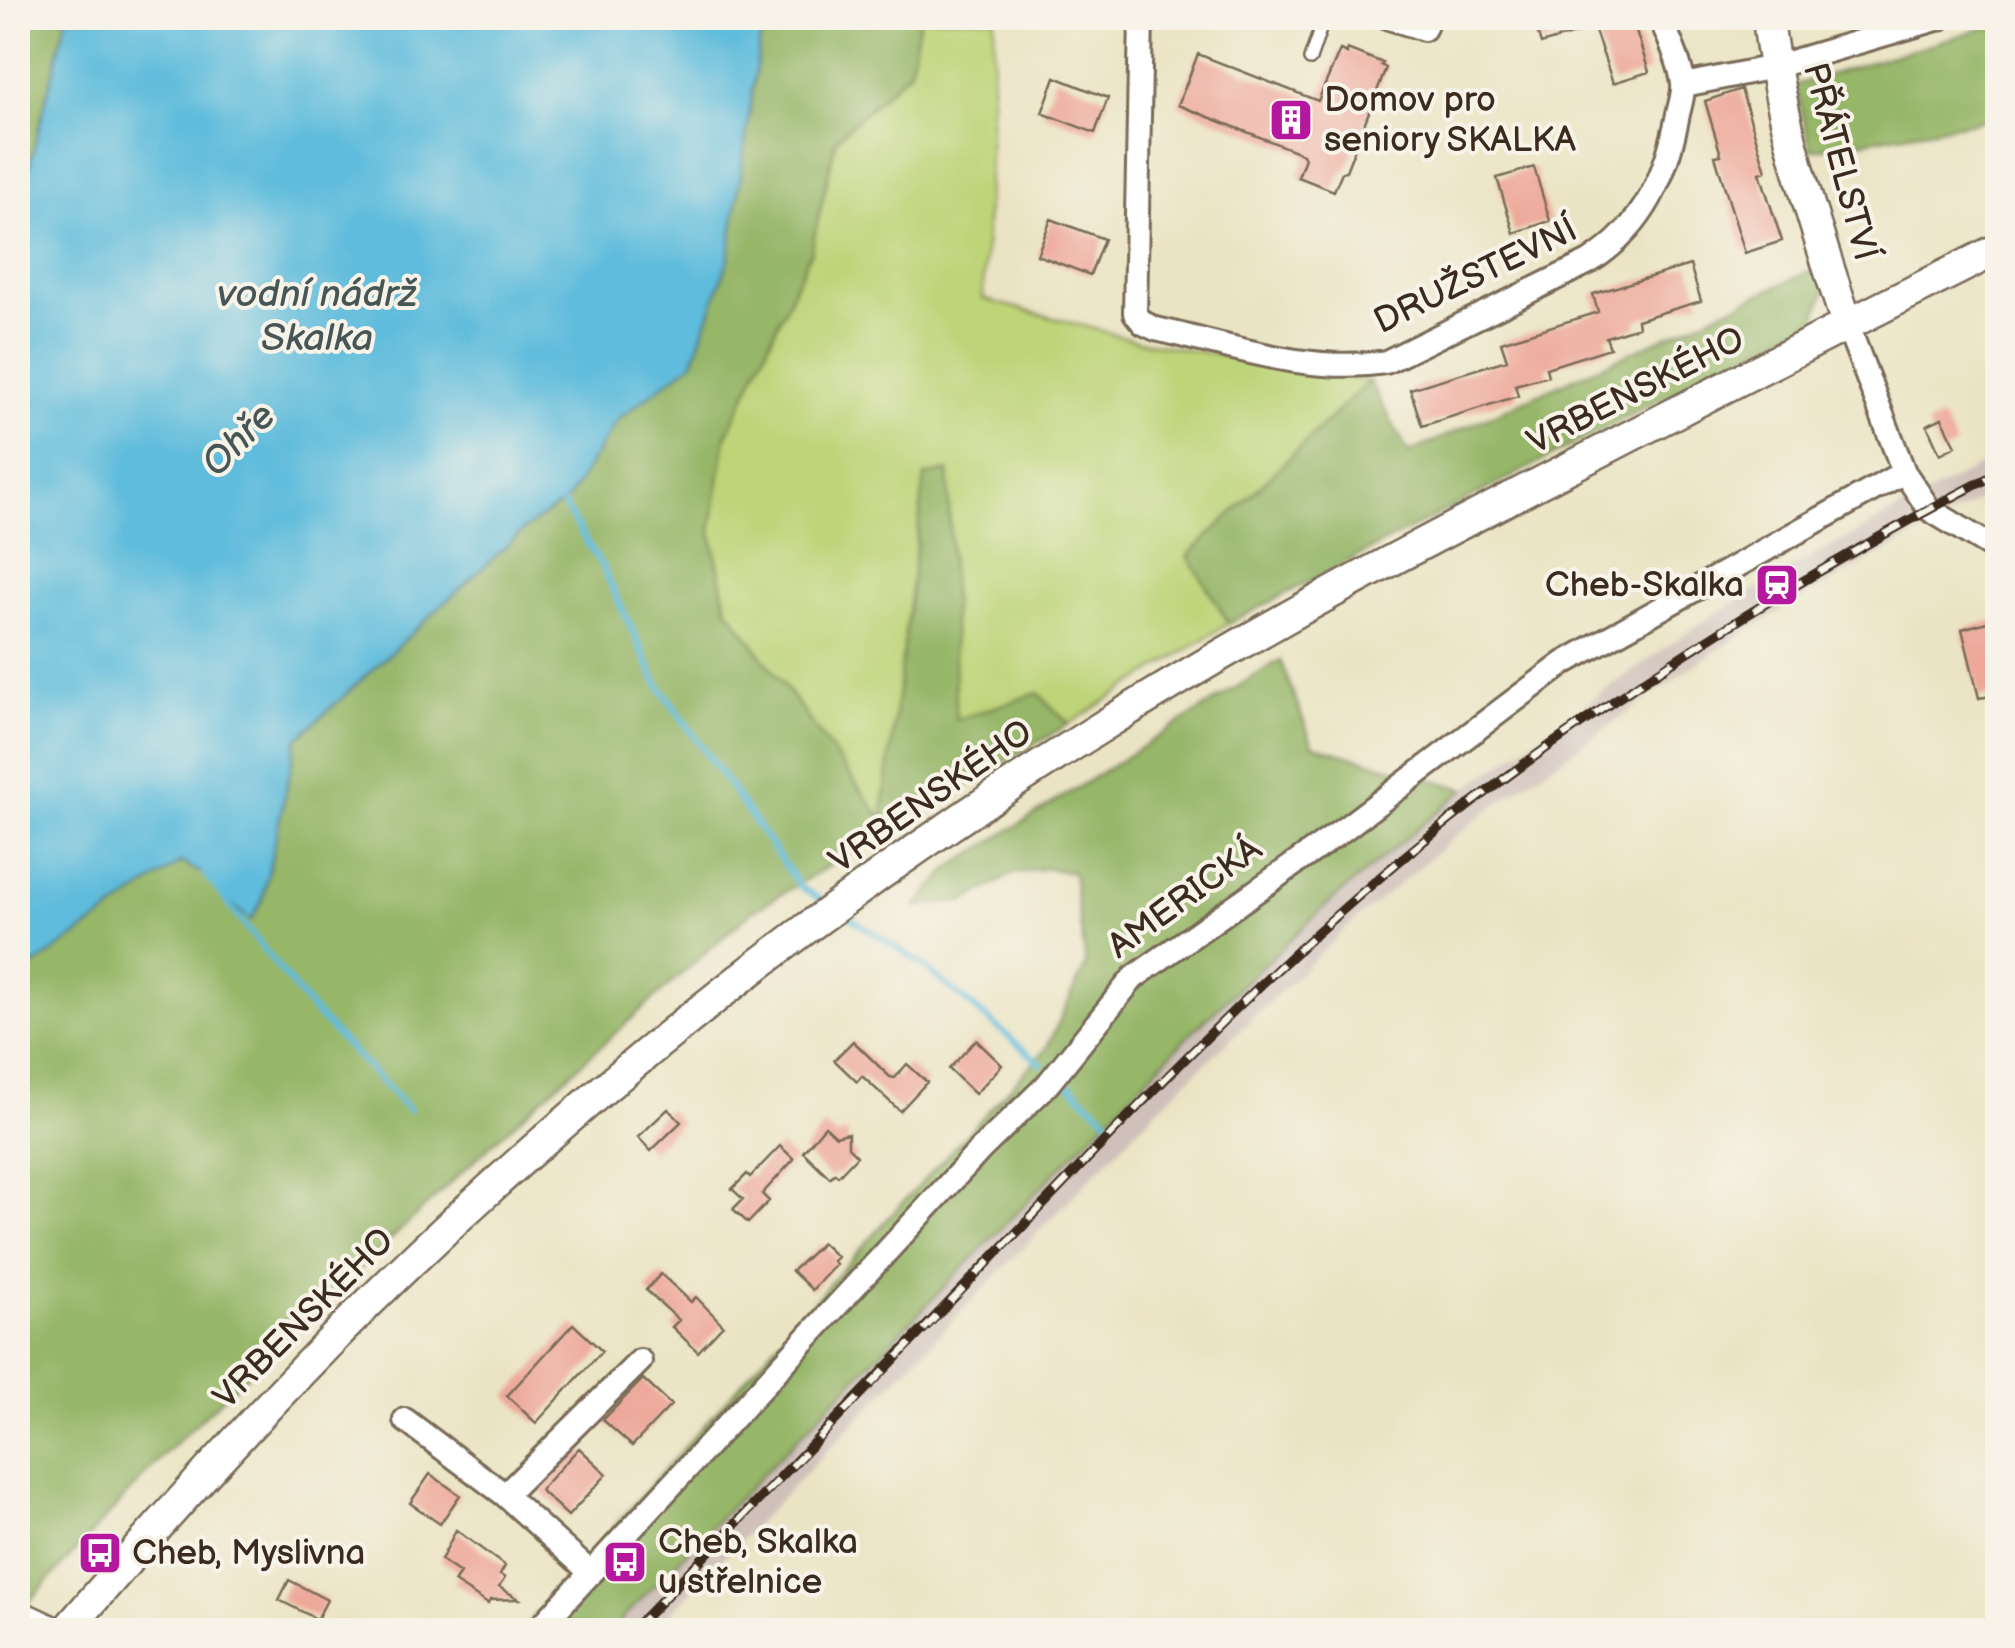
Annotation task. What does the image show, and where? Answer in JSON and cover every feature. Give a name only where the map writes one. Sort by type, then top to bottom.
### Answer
[{"type":"main road","name":"PŘÁTELSTVÍ","points":[[1768,18],[1774,67],[1800,182],[1848,324]]},
{"type":"main road","name":"VRBENSKÉHO","points":[[70,1630],[188,1492],[387,1286],[488,1191],[733,984],[922,846],[1091,733],[1294,612],[1998,250]]},
{"type":"street","name":"DRUŽSTEVNÍ","points":[[1141,18],[1135,313],[1156,328],[1309,363],[1354,366],[1386,362],[1615,246],[1635,222],[1666,164],[1684,86]]},
{"type":"street","points":[[1389,18],[1424,29],[1428,18]]},
{"type":"street","points":[[1662,18],[1684,86],[1774,67],[1909,21],[1940,18]]},
{"type":"street","points":[[1848,324],[1904,472],[1929,508],[1997,551]]},
{"type":"street","name":"AMERICKÁ","points":[[538,1630],[981,1148],[1048,1085],[1133,978],[1344,830],[1564,663],[1904,472]]},
{"type":"street","points":[[504,1495],[640,1361]]},
{"type":"street","points":[[405,1420],[504,1495],[591,1573]]},
{"type":"lane","points":[[1310,60],[1324,18]]},
{"type":"lane","points":[[18,1605],[70,1630]]},
{"type":"shaded area","points":[[1997,456],[1997,490],[1802,598],[1712,653],[1484,813],[1351,924],[1152,1114],[654,1630],[611,1630],[1130,1093],[1331,901],[1465,789],[1695,627],[1786,571]]},
{"type":"green space","points":[[18,18],[67,18],[18,210]]},
{"type":"green space","points":[[763,18],[920,18],[910,70],[836,139],[811,251],[726,437],[711,530],[727,608],[882,819],[925,476],[948,471],[956,720],[1038,693],[1069,724],[751,912],[501,1135],[167,1451],[18,1614],[18,977],[181,862],[210,878],[222,897],[251,919],[262,900],[297,739],[526,528],[568,499],[617,420],[693,362],[729,258]]},
{"type":"green space","points":[[920,18],[995,18],[983,299],[1139,341],[1369,381],[1189,555],[1229,623],[1069,724],[1038,694],[955,720],[948,472],[882,820],[727,608],[711,530],[726,437],[811,251],[836,139],[910,70]]},
{"type":"green space","points":[[1997,24],[1997,118],[1811,150],[1795,85]]},
{"type":"green space","points":[[1837,259],[1814,320],[1229,623],[1188,556],[1369,381],[1409,453]]},
{"type":"green space","points":[[1280,660],[1313,745],[1465,789],[1331,901],[1193,1031],[611,1630],[522,1630],[881,1226],[1046,1049],[1086,965],[1073,873],[1047,868],[1013,874],[965,901],[916,906],[950,868]]},
{"type":"water","name":"vodní nádrž Skalka","points":[[67,18],[763,18],[729,258],[693,362],[617,420],[568,499],[526,528],[297,739],[262,901],[251,920],[222,897],[210,878],[181,862],[18,977],[18,210]]},
{"type":"building","points":[[1533,18],[1613,18],[1613,23],[1632,18],[1649,72],[1613,83],[1594,28],[1541,44]]},
{"type":"building","name":"Domov pro seniory SKALKA","points":[[1347,49],[1383,63],[1386,68],[1346,171],[1334,191],[1298,177],[1303,154],[1178,105],[1198,54],[1318,101],[1340,50],[1347,53]]},
{"type":"building","points":[[1055,77],[1108,98],[1095,133],[1042,113]]},
{"type":"building","points":[[1741,89],[1766,171],[1760,173],[1782,241],[1745,253],[1715,156],[1721,155],[1705,101]]},
{"type":"building","points":[[1534,167],[1550,221],[1514,233],[1497,178]]},
{"type":"building","points":[[1051,219],[1104,239],[1090,275],[1037,255]]},
{"type":"building","points":[[1690,265],[1701,301],[1637,320],[1638,327],[1606,337],[1610,348],[1546,368],[1548,376],[1515,385],[1518,396],[1422,426],[1410,389],[1507,360],[1501,342],[1598,312],[1593,294]]},
{"type":"building","points":[[1942,418],[1956,446],[1940,454],[1927,425]]},
{"type":"building","points":[[1998,619],[1998,695],[1979,698],[1962,629]]},
{"type":"building","points":[[976,1040],[1002,1065],[975,1094],[949,1069]]},
{"type":"building","points":[[853,1041],[890,1077],[895,1078],[907,1064],[927,1082],[900,1111],[862,1076],[857,1082],[834,1060]]},
{"type":"building","points":[[668,1109],[681,1122],[651,1151],[638,1137]]},
{"type":"building","points":[[825,1126],[836,1136],[848,1133],[848,1147],[857,1156],[838,1176],[835,1173],[830,1178],[803,1152]]},
{"type":"building","points":[[780,1146],[794,1159],[762,1194],[769,1201],[748,1223],[733,1209],[743,1199],[732,1189],[747,1174],[750,1177]]},
{"type":"building","points":[[822,1243],[837,1257],[833,1261],[836,1264],[812,1290],[792,1271]]},
{"type":"building","points":[[661,1274],[691,1302],[696,1297],[723,1325],[698,1352],[672,1327],[679,1320],[646,1290]]},
{"type":"building","points":[[573,1324],[602,1351],[536,1423],[507,1396]]},
{"type":"building","points":[[643,1379],[671,1405],[632,1446],[603,1420]]},
{"type":"building","points":[[579,1448],[607,1474],[568,1516],[540,1490]]},
{"type":"building","points":[[430,1474],[460,1495],[440,1524],[410,1503]]},
{"type":"building","points":[[456,1530],[505,1566],[500,1575],[505,1578],[499,1587],[519,1599],[490,1600],[488,1604],[454,1582],[460,1573],[441,1560]]},
{"type":"building","points":[[289,1580],[327,1600],[317,1619],[279,1600]]},
{"type":"waterway","points":[[559,498],[603,568],[656,681],[800,887],[825,902]]},
{"type":"waterway","points":[[204,873],[310,1008],[409,1110]]},
{"type":"waterway","points":[[844,914],[918,961],[1041,1064]]},
{"type":"waterway","points":[[1068,1084],[1107,1118]]},
{"type":"railway","points":[[633,1630],[1185,1059],[1298,950],[1416,847],[1539,753],[1666,666],[1796,585],[1998,473]]},
{"type":"place","name":"Domov pro seniory SKALKA","points":[[1291,120]]},
{"type":"place","name":"Cheb-Skalka","points":[[1777,585]]},
{"type":"place","name":"Cheb, Myslivna","points":[[100,1553]]},
{"type":"place","name":"Cheb, Skalka u střelnice","points":[[625,1562]]},
{"type":"water label","name":"Ohře","points":[[239,440]]}]
